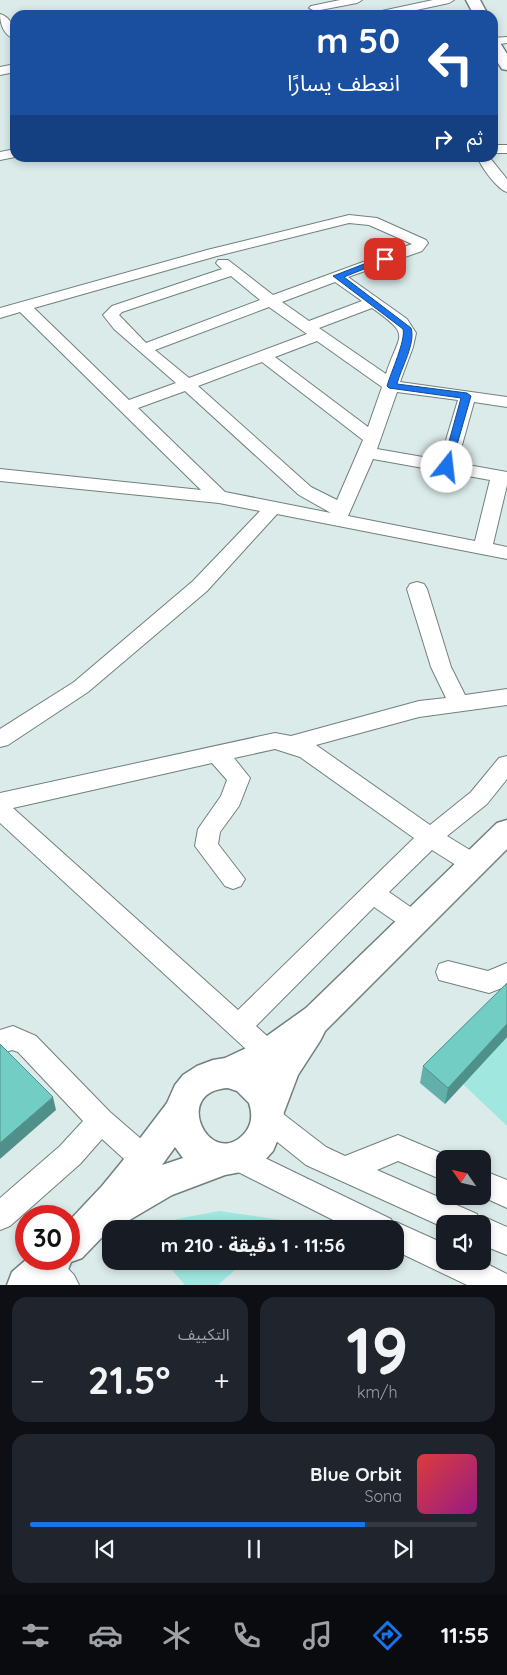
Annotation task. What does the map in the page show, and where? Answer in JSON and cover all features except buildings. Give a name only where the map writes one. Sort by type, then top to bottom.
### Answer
[{"type":"main road","points":[[498,51],[507,66]]},
{"type":"main road","points":[[80,1238],[96,1221],[145,1160],[180,1112],[184,1100],[191,1089],[201,1081],[213,1076],[226,1074],[268,1053],[317,1018],[505,835]]},
{"type":"main road","points":[[96,1221],[162,1182],[249,1152],[259,1143],[266,1131],[269,1114],[284,1068],[317,1018]]},
{"type":"main road","points":[[226,1074],[244,1078],[258,1088],[265,1098],[269,1114]]},
{"type":"main road","points":[[180,1112],[181,1126],[187,1139],[197,1150],[210,1156],[230,1158]]},
{"type":"street","points":[[304,0],[318,10]]},
{"type":"street","points":[[315,8],[357,0]]},
{"type":"street","points":[[401,10],[449,0]]},
{"type":"street","points":[[0,17],[10,30]]},
{"type":"street","points":[[486,162],[507,188]]},
{"type":"street","points":[[0,313],[212,253],[356,218],[372,221],[421,243],[417,248],[144,349]]},
{"type":"street","points":[[212,253],[270,301],[392,386],[507,402]]},
{"type":"street","points":[[232,271],[117,309],[111,313],[114,321],[305,491],[339,515]]},
{"type":"street","points":[[337,276],[402,322],[408,333],[407,344],[392,386],[339,515]]},
{"type":"street","points":[[126,406],[263,355],[373,302]]},
{"type":"street","points":[[22,306],[219,497]]},
{"type":"street","points":[[263,355],[368,445],[447,467],[503,477],[483,548]]},
{"type":"street","points":[[447,467],[467,396]]},
{"type":"street","points":[[0,475],[219,497],[273,508],[339,515],[507,553]]},
{"type":"street","points":[[0,739],[81,687],[200,586],[273,508]]},
{"type":"street","points":[[417,589],[441,667],[459,704]]},
{"type":"street","points":[[291,744],[419,709],[507,697]]},
{"type":"street","points":[[0,802],[275,741],[291,744],[308,751],[430,838],[475,865]]},
{"type":"street","points":[[217,754],[239,778],[231,800],[209,829],[206,846],[232,879]]},
{"type":"street","points":[[239,1026],[430,838],[479,798],[507,764]]},
{"type":"street","points":[[0,809],[268,1053]]},
{"type":"street","points":[[373,894],[414,922]]},
{"type":"street","points":[[448,972],[489,982],[507,974]]},
{"type":"street","points":[[4,1035],[27,1044],[101,1121],[145,1160]]},
{"type":"street","points":[[269,1114],[316,1156],[448,1215]]},
{"type":"street","points":[[0,1216],[70,1155],[101,1121]]},
{"type":"street","points":[[345,1170],[398,1148],[436,1164]]},
{"type":"street","points":[[230,1158],[362,1220]]},
{"type":"street","points":[[491,1187],[507,1194]]},
{"type":"street","points":[[491,1234],[507,1241]]},
{"type":"street","points":[[404,1240],[436,1256]]},
{"type":"street","points":[[467,1270],[498,1285]]},
{"type":"shaded area","points":[[507,1037],[507,1126],[463,1084]]},
{"type":"shaded area","points":[[219,1211],[282,1220],[175,1220]]},
{"type":"shaded area","points":[[172,1270],[235,1270],[218,1285],[185,1285]]},
{"type":"route","points":[[385,259],[337,276],[402,322],[407,328],[407,344],[392,386],[467,396],[447,467]]}]
